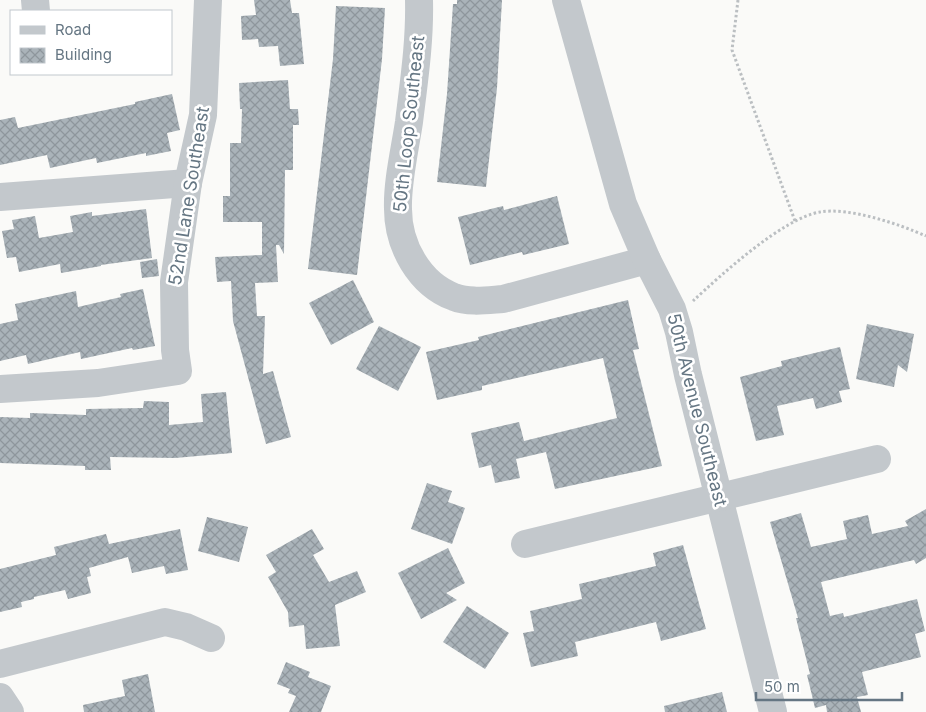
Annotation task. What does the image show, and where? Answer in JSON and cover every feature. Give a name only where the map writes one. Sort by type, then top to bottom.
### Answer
[{"type":"street","name":"52nd Lane Southeast","points":[[0,389],[98,382],[178,371],[175,350],[174,282],[188,183],[204,115],[208,0]]},
{"type":"street","name":"50th Loop Southeast","points":[[419,0],[418,51],[398,209],[402,237],[410,258],[426,278],[442,291],[456,298],[480,301],[503,299],[647,260]]},
{"type":"street","name":"50th Avenue Southeast","points":[[566,0],[623,204],[647,260],[672,309],[679,332],[773,712]]},
{"type":"street","points":[[0,196],[188,183]]},
{"type":"street","points":[[526,544],[877,459]]},
{"type":"street","points":[[0,664],[165,622],[186,627],[210,638]]},
{"type":"street","points":[[0,697],[10,712]]},
{"type":"path","points":[[738,0],[732,50],[796,221]]},
{"type":"path","points":[[689,304],[745,254],[796,221],[819,212],[837,211],[898,224],[926,236]]},
{"type":"building","points":[[254,0],[290,0],[292,13],[299,13],[304,64],[280,66],[278,46],[259,47],[258,39],[242,40],[241,16],[256,15]]},
{"type":"building","points":[[457,0],[502,0],[497,88],[486,187],[437,182],[447,94],[453,4],[457,4]]},
{"type":"building","points":[[336,6],[385,8],[382,59],[357,275],[308,269],[333,59]]},
{"type":"building","points":[[288,80],[290,109],[298,109],[299,125],[293,125],[293,170],[285,170],[284,254],[279,245],[276,245],[278,282],[255,283],[257,316],[265,316],[263,374],[273,371],[291,437],[266,444],[233,321],[231,281],[217,282],[215,257],[262,255],[262,222],[223,222],[223,196],[230,196],[230,143],[241,143],[242,109],[240,109],[239,83]]},
{"type":"building","points":[[172,94],[180,130],[167,133],[171,151],[146,156],[146,153],[97,163],[96,158],[50,168],[47,155],[0,165],[0,120],[15,117],[18,128],[135,104],[135,102]]},
{"type":"building","points":[[557,196],[569,244],[523,255],[522,252],[470,265],[458,217],[503,206],[504,210]]},
{"type":"building","points":[[146,209],[152,258],[61,273],[60,264],[19,272],[16,257],[7,258],[2,231],[14,229],[12,220],[35,216],[39,238],[73,232],[70,216],[92,212],[92,216]]},
{"type":"building","points":[[157,259],[159,276],[142,278],[140,262]]},
{"type":"building","points":[[353,280],[374,322],[331,345],[309,303]]},
{"type":"building","points":[[143,289],[155,346],[133,350],[132,348],[81,359],[80,352],[28,364],[26,355],[0,361],[0,324],[18,320],[15,304],[76,291],[78,307],[121,297],[120,294]]},
{"type":"building","points":[[628,300],[639,349],[633,350],[662,466],[555,489],[546,452],[516,459],[520,478],[495,483],[491,465],[479,468],[471,433],[519,422],[524,441],[617,418],[603,358],[482,386],[482,390],[437,400],[426,352],[479,340],[478,337]]},
{"type":"building","points":[[867,324],[914,334],[907,372],[898,365],[894,387],[856,379]]},
{"type":"building","points":[[379,326],[421,347],[398,391],[356,369]]},
{"type":"building","points":[[840,347],[850,389],[839,391],[842,402],[816,409],[813,398],[777,406],[784,435],[756,441],[740,377],[782,366],[781,361]]},
{"type":"building","points":[[226,392],[232,453],[175,458],[110,457],[111,470],[85,470],[85,466],[0,463],[0,417],[30,418],[30,413],[86,415],[86,409],[143,408],[144,401],[169,402],[169,425],[203,422],[201,394]]},
{"type":"building","points":[[427,483],[452,491],[448,502],[465,508],[452,544],[411,529]]},
{"type":"building","points":[[926,509],[926,558],[916,564],[914,560],[821,582],[830,616],[843,613],[844,617],[917,599],[925,631],[915,634],[921,657],[862,672],[868,695],[857,697],[861,712],[827,712],[826,705],[815,708],[807,675],[810,674],[796,618],[798,618],[770,522],[801,513],[811,547],[847,539],[843,521],[868,515],[872,534],[908,526],[905,521]]},
{"type":"building","points":[[207,517],[248,527],[239,562],[198,551]]},
{"type":"building","points":[[180,529],[188,570],[166,574],[164,566],[132,573],[128,557],[89,568],[91,576],[87,577],[91,593],[68,599],[65,590],[34,597],[34,599],[21,602],[22,607],[0,612],[0,569],[56,555],[54,547],[106,534],[109,544]]},
{"type":"building","points":[[312,529],[324,549],[313,555],[329,582],[357,571],[366,592],[335,605],[340,646],[306,649],[304,625],[289,627],[288,612],[268,577],[276,572],[266,555]]},
{"type":"building","points":[[683,545],[706,629],[661,641],[656,622],[575,642],[578,656],[531,667],[523,633],[534,631],[530,611],[582,599],[579,584],[656,566],[653,553]]},
{"type":"building","points":[[448,548],[465,583],[446,593],[457,600],[421,619],[398,573]]},
{"type":"building","points":[[467,606],[509,633],[485,669],[443,642]]},
{"type":"building","points":[[286,662],[310,672],[308,677],[331,686],[321,712],[289,712],[296,696],[288,693],[290,689],[277,684]]},
{"type":"building","points":[[148,674],[155,712],[84,712],[83,705],[125,696],[122,680]]},
{"type":"building","points":[[722,692],[727,712],[665,712],[664,706]]}]
